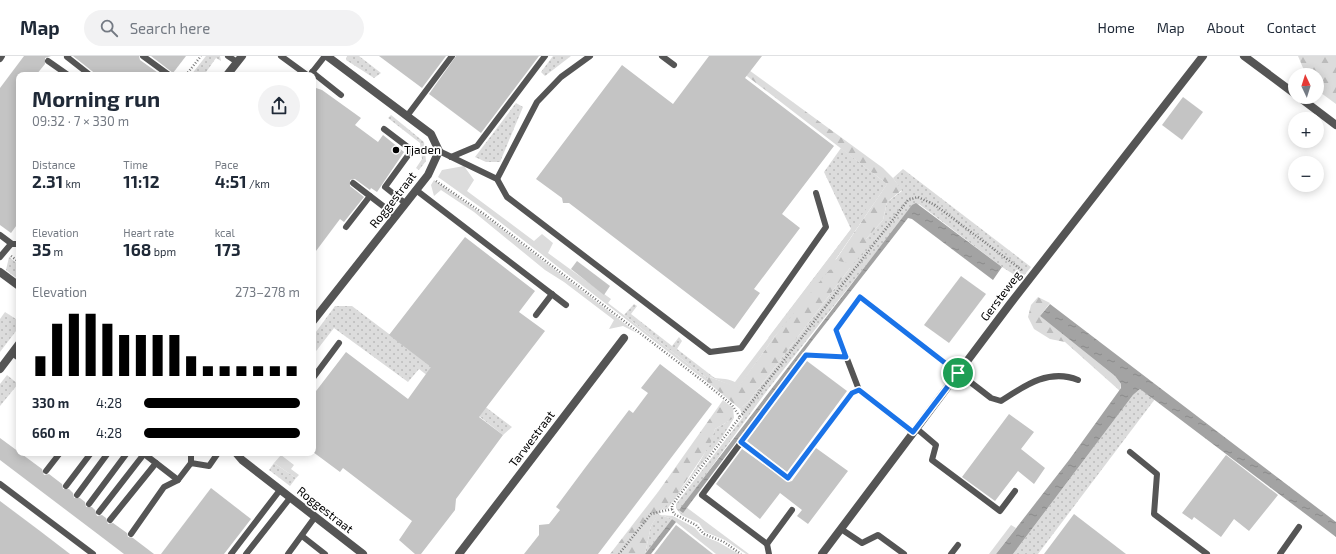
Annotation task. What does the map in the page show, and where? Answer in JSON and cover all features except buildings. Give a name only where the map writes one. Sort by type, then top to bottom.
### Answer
[{"type":"street","name":"Gersteweg","points":[[822,554],[1030,277],[1202,56]]},
{"type":"street","points":[[1244,56],[1288,89]]},
{"type":"street","points":[[329,57],[431,134],[439,151]]},
{"type":"street","points":[[229,72],[239,59]]},
{"type":"street","points":[[1308,104],[1336,125]]},
{"type":"street","name":"Roggestraat","points":[[316,317],[428,175],[439,151]]},
{"type":"street","points":[[0,272],[16,284]]},
{"type":"street","name":"Tarwestraat","points":[[459,554],[624,338]]},
{"type":"street","points":[[0,370],[16,356]]},
{"type":"street","name":"Roggestraat","points":[[239,456],[363,554]]},
{"type":"lane","points":[[66,56],[86,72]]},
{"type":"lane","points":[[143,56],[164,72]]},
{"type":"lane","points":[[228,56],[239,59]]},
{"type":"lane","points":[[281,56],[307,72]]},
{"type":"lane","points":[[407,116],[452,56]]},
{"type":"lane","points":[[451,157],[477,146],[546,56]]},
{"type":"lane","points":[[497,179],[537,102],[561,78],[590,56]]},
{"type":"lane","points":[[662,56],[674,65]]},
{"type":"lane","points":[[312,72],[329,57]]},
{"type":"lane","points":[[48,61],[64,72]]},
{"type":"lane","points":[[316,78],[341,95]]},
{"type":"lane","points":[[384,130],[409,148],[409,154],[385,187],[405,203]]},
{"type":"lane","points":[[439,151],[497,179],[507,196],[710,352],[741,348],[826,227],[816,193]]},
{"type":"lane","points":[[353,183],[396,216]]},
{"type":"lane","points":[[416,190],[566,305]]},
{"type":"lane","points":[[346,227],[370,196]]},
{"type":"lane","points":[[0,235],[11,244],[16,244]]},
{"type":"lane","points":[[0,257],[11,244]]},
{"type":"lane","points":[[536,315],[552,294]]},
{"type":"lane","points":[[1015,491],[1000,511],[932,460],[936,445],[859,390],[836,330],[860,297],[991,398],[1001,401],[1018,389],[1054,374],[1069,376],[1078,380]]},
{"type":"lane","points":[[316,374],[339,343]]},
{"type":"lane","points":[[769,554],[767,544],[702,495],[806,355],[846,357]]},
{"type":"lane","points":[[741,442],[788,478],[852,393],[859,390]]},
{"type":"lane","points":[[1130,452],[1157,474],[1154,514],[1207,554]]},
{"type":"lane","points":[[46,471],[58,456]]},
{"type":"lane","points":[[66,486],[90,456]]},
{"type":"lane","points":[[77,495],[106,456]]},
{"type":"lane","points":[[89,504],[125,456]]},
{"type":"lane","points":[[99,512],[142,456]]},
{"type":"lane","points":[[148,456],[178,480]]},
{"type":"lane","points":[[131,534],[164,487],[178,480],[191,463],[191,456]]},
{"type":"lane","points":[[191,463],[209,466],[216,456]]},
{"type":"lane","points":[[110,520],[156,463]]},
{"type":"lane","points":[[0,484],[93,554]]},
{"type":"lane","points":[[231,554],[280,490]]},
{"type":"lane","points":[[246,554],[290,498]]},
{"type":"lane","points":[[767,544],[792,510]]},
{"type":"lane","points":[[288,554],[315,517]]},
{"type":"lane","points":[[1280,554],[1299,528]]},
{"type":"lane","points":[[841,529],[862,543],[878,535],[904,554]]},
{"type":"lane","points":[[302,536],[325,554]]},
{"type":"lane","points":[[951,554],[958,545]]},
{"type":"path","points":[[188,72],[201,56]]},
{"type":"path","points":[[740,417],[908,200],[918,196],[935,205],[1030,277]]},
{"type":"path","points":[[672,509],[674,514],[696,525],[704,534],[724,542],[741,554]]},
{"type":"green space","points":[[206,56],[220,56],[221,61],[216,58],[206,72],[193,72]]},
{"type":"green space","points":[[347,56],[359,56],[381,73],[374,78],[346,60]]},
{"type":"green space","points":[[553,56],[571,56],[545,76],[541,72]]},
{"type":"green space","points":[[721,56],[742,65],[883,168],[902,190],[887,202],[883,220],[866,239],[869,245],[847,263],[835,261],[887,184]]},
{"type":"green space","points":[[1298,56],[1336,56],[1336,104],[1324,95],[1324,68],[1303,68]]},
{"type":"green space","points":[[516,103],[523,107],[500,162],[486,162],[475,157]]},
{"type":"green space","points":[[391,115],[424,142],[426,161],[419,170],[416,168],[422,159],[420,143],[388,118]]},
{"type":"green space","points":[[841,148],[887,184],[835,260],[866,239],[883,220],[887,202],[902,191],[893,178],[903,169],[1031,267],[1021,279],[1002,267],[919,204],[897,226],[769,388],[683,506],[686,507],[681,515],[676,508],[676,504],[743,417],[740,409],[749,401],[850,268],[836,268],[775,336],[768,338],[851,229],[824,172]]},
{"type":"green space","points":[[464,166],[474,180],[467,191],[534,241],[542,234],[553,243],[548,253],[611,299],[608,303],[708,379],[706,381],[483,209],[438,177],[442,170]]},
{"type":"green space","points":[[434,180],[490,220],[637,333],[623,326],[609,329],[614,320],[564,282],[545,270],[474,212],[441,190],[434,196],[431,185]]},
{"type":"green space","points":[[886,183],[887,184],[835,260],[847,263],[869,245],[850,268],[836,268],[829,270],[775,336],[738,388],[710,377],[735,382]]},
{"type":"green space","points":[[9,257],[16,263],[16,278],[6,270]]},
{"type":"green space","points":[[836,268],[850,268],[749,401],[740,409],[706,381],[709,377],[738,387],[775,336],[829,270]]},
{"type":"green space","points":[[1038,297],[1050,303],[1040,316],[1115,376],[1121,384],[1120,391],[1065,342],[1050,339],[1034,329],[1028,317],[1031,305]]},
{"type":"green space","points":[[634,304],[637,306],[631,314],[672,346],[679,337],[682,341],[677,349],[716,379],[710,377],[708,379],[624,315]]},
{"type":"green space","points":[[335,306],[352,306],[512,427],[503,435],[419,369],[408,382],[334,328],[316,351],[316,332]]},
{"type":"green space","points":[[5,312],[16,319],[16,331],[0,352],[0,319]]},
{"type":"green space","points":[[7,375],[16,382],[16,386],[0,406],[0,384]]},
{"type":"green space","points":[[1140,389],[1155,399],[1038,554],[1013,554],[1133,395]]},
{"type":"green space","points":[[723,400],[733,408],[734,418],[715,429],[710,445],[674,499],[661,510],[651,526],[645,554],[610,554],[658,492]]},
{"type":"green space","points":[[734,418],[723,436],[667,509],[661,510],[677,493],[693,472],[706,450],[715,429]]},
{"type":"green space","points":[[280,456],[282,456],[294,465],[291,469],[299,475],[296,478],[274,463]]},
{"type":"green space","points":[[274,463],[296,478],[290,486],[269,470]]},
{"type":"green space","points":[[686,507],[749,554],[746,554],[725,540],[705,532],[699,523],[681,515]]},
{"type":"green space","points":[[658,514],[672,519],[645,554],[651,526]]},
{"type":"green space","points":[[661,515],[673,516],[695,528],[701,535],[718,542],[739,554],[716,554],[672,519]]},
{"type":"green space","points":[[1011,525],[1016,528],[996,554],[989,554]]},
{"type":"water","points":[[916,203],[1002,267],[993,280],[912,219],[908,218],[812,341],[683,513],[679,510],[912,205]]},
{"type":"water","points":[[1050,304],[1336,522],[1336,537],[1140,389],[1133,395],[1013,554],[996,554],[1069,460],[1121,388],[1121,384],[1115,376],[1040,316]]},
{"type":"water","points":[[672,519],[676,522],[651,554],[645,554]]},
{"type":"place","name":"Tjaden","points":[[396,150]]},
{"type":"route","points":[[860,297],[958,373],[913,432],[859,390],[852,393],[788,478],[741,442],[806,355],[846,357],[836,330],[860,297]]}]
